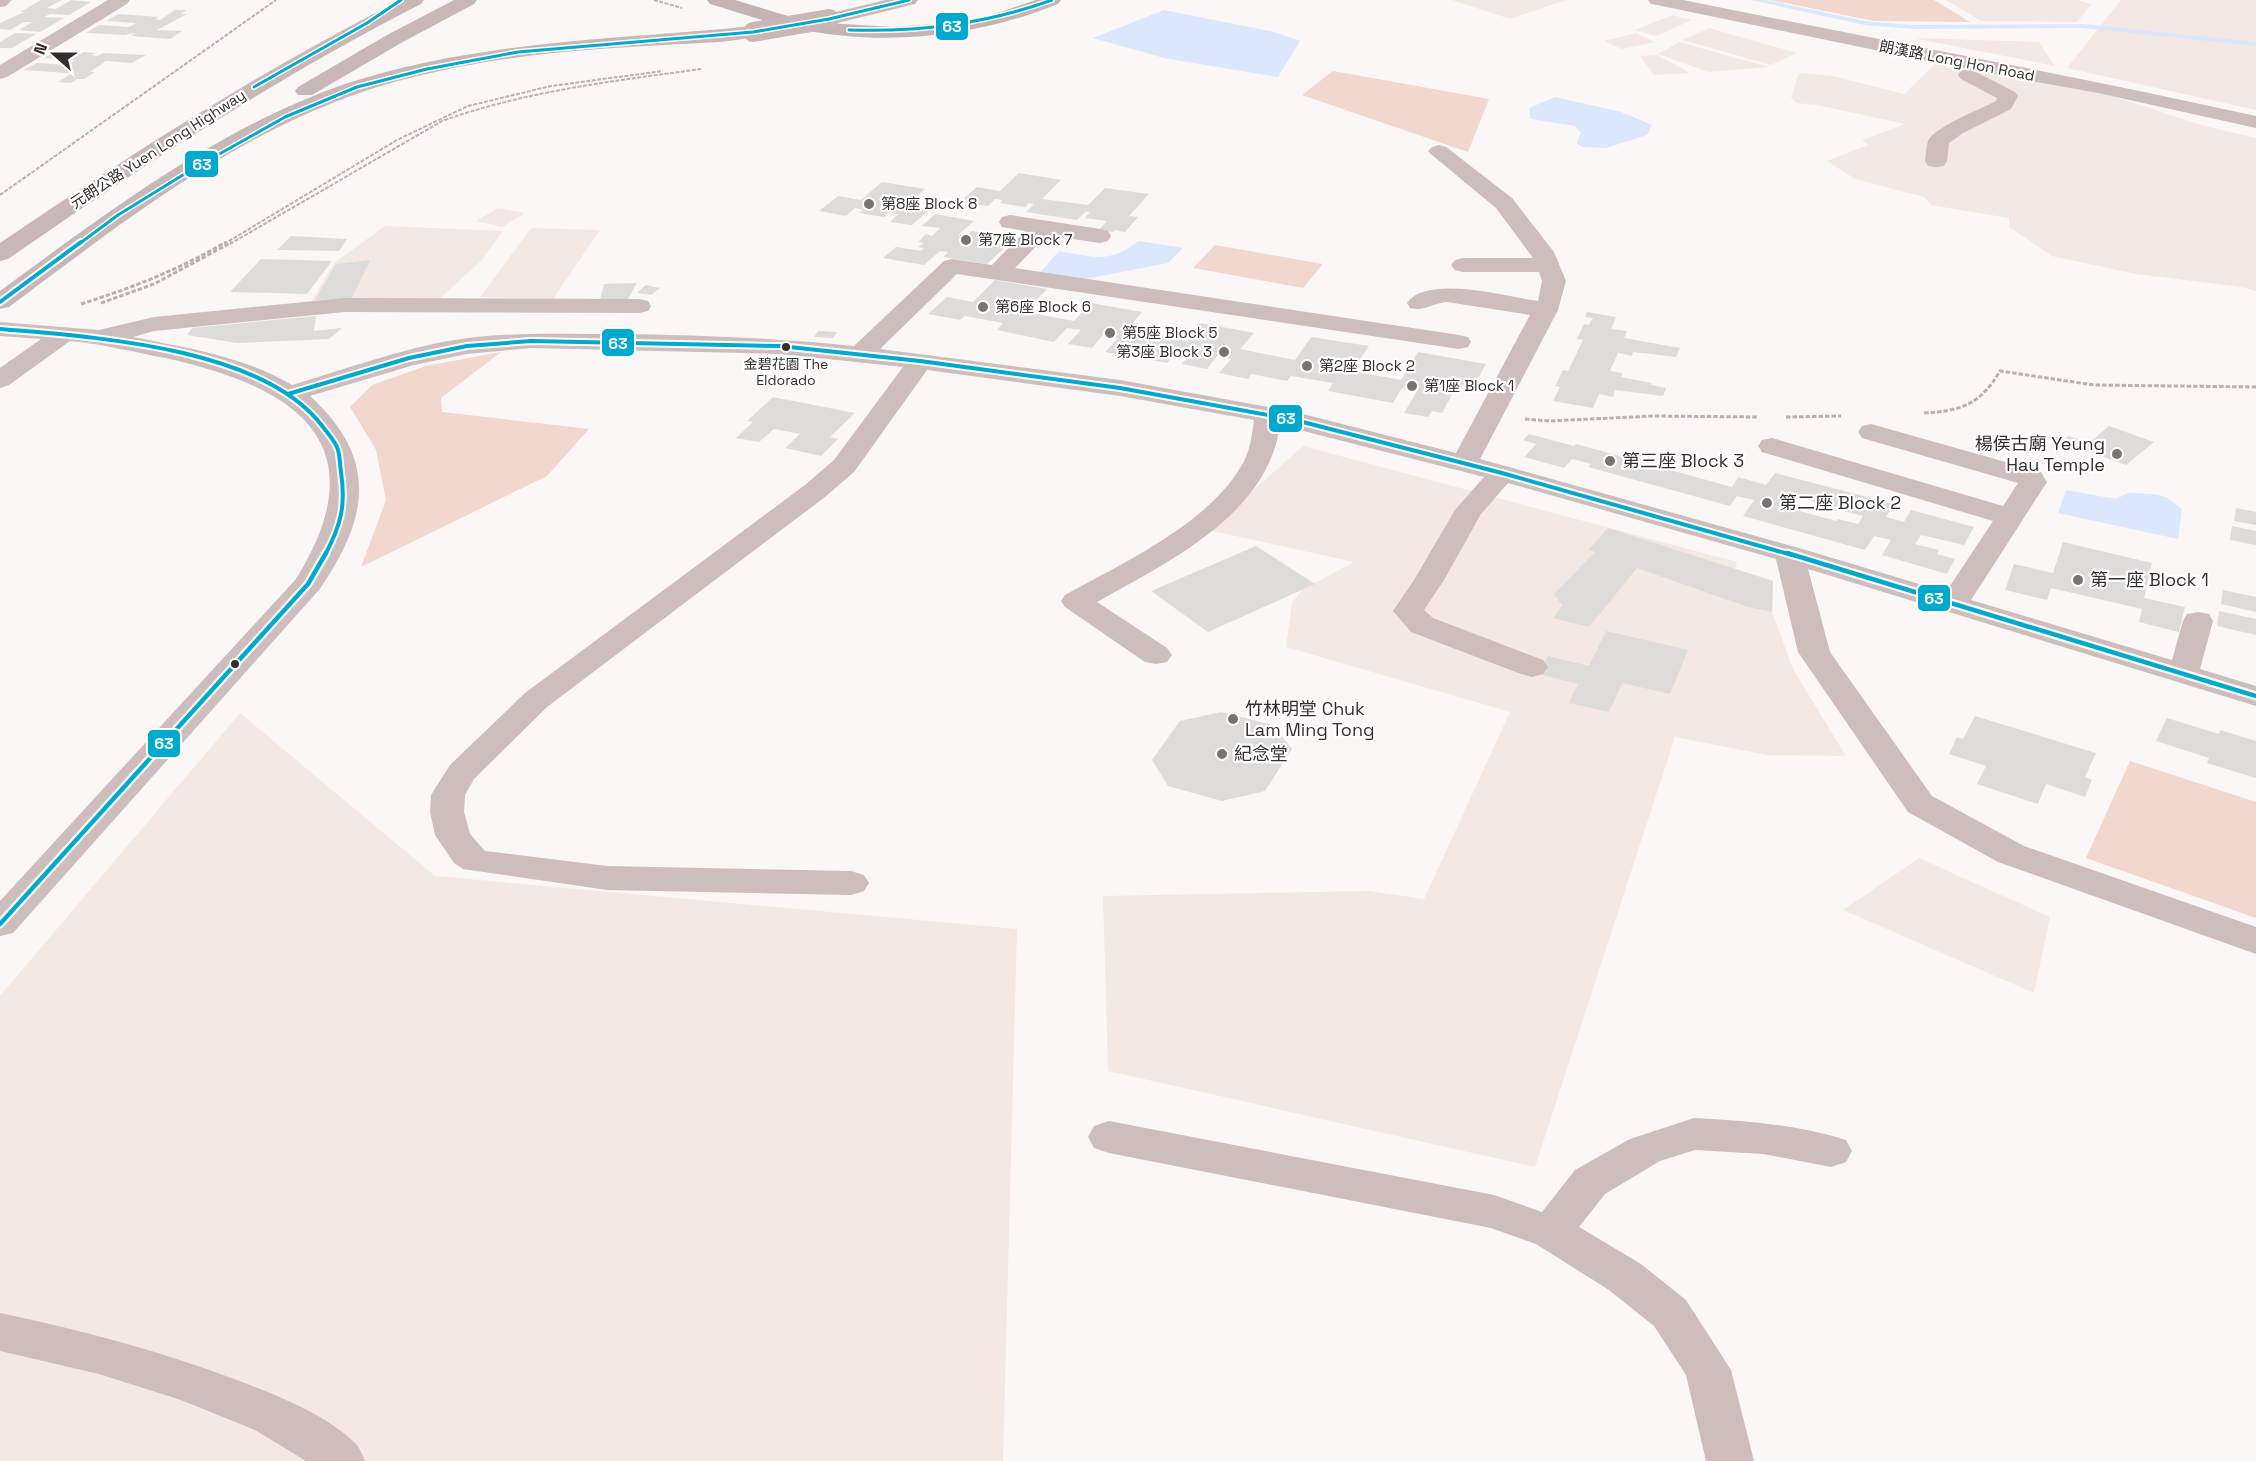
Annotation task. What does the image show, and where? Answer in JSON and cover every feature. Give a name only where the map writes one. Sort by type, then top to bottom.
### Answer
[{"type":"highway","points":[[368,23],[401,0]]},
{"type":"highway","name":"元朗公路 Yuen Long Highway","points":[[0,254],[107,179],[199,119],[368,23],[415,0]]},
{"type":"highway","name":"元朗公路 Yuen Long Highway","points":[[0,302],[216,146],[394,39],[468,0]]},
{"type":"highway","points":[[118,215],[248,136],[323,99],[357,87],[439,67],[518,52],[753,32],[829,19],[909,0]]},
{"type":"main road","points":[[716,0],[795,22],[835,29],[890,31],[934,29],[980,23],[1012,15],[1052,0]]},
{"type":"street","points":[[0,73],[121,0]]},
{"type":"street","name":"朗漢路 Long Hon Road","points":[[1657,0],[2009,72],[2098,87],[2256,123]]},
{"type":"street","points":[[1925,54],[2008,96],[2004,105],[1956,129],[1939,141],[1936,161]]},
{"type":"street","points":[[1439,151],[1504,203],[1542,252],[1554,281],[1548,305],[1464,463]]},
{"type":"street","points":[[1010,222],[1100,236]]},
{"type":"street","points":[[997,273],[1042,227]]},
{"type":"street","points":[[1463,266],[1548,265]]},
{"type":"street","points":[[859,355],[952,266],[1459,342]]},
{"type":"street","points":[[1419,303],[1433,296],[1447,295],[1548,305]]},
{"type":"street","points":[[98,337],[154,324],[344,304],[639,306]]},
{"type":"street","points":[[0,329],[98,337],[233,367],[268,381],[308,409],[326,428],[339,449],[344,467],[346,489],[344,511],[337,535],[324,561],[284,612],[0,924]]},
{"type":"street","points":[[0,380],[64,334]]},
{"type":"street","points":[[288,394],[409,358],[501,342],[540,341],[712,343],[920,361],[1120,387],[1268,415],[1502,472],[1789,554],[2256,696]]},
{"type":"street","points":[[850,883],[607,878],[476,861],[469,857],[453,835],[446,804],[456,778],[536,700],[727,558],[844,466],[920,361]]},
{"type":"street","points":[[1156,655],[1076,601],[1141,564],[1209,518],[1226,502],[1256,465],[1264,444],[1268,415]]},
{"type":"street","points":[[1871,432],[2031,478],[2033,482],[1953,604]]},
{"type":"street","points":[[1773,445],[2010,517]]},
{"type":"street","points":[[1502,472],[1468,510],[1429,580],[1408,611],[1422,625],[1532,667]]},
{"type":"street","points":[[1789,554],[1814,652],[1920,804],[2012,854],[2256,941]]},
{"type":"street","points":[[2182,674],[2187,664],[2198,621]]},
{"type":"street","points":[[1551,1232],[1590,1182],[1645,1150],[1694,1134],[1763,1138],[1831,1151]]},
{"type":"street","points":[[1109,1137],[1494,1212],[1551,1232],[1625,1277],[1670,1313],[1708,1370],[1730,1461]]},
{"type":"street","points":[[0,1332],[131,1363],[255,1406],[296,1427],[341,1461]]},
{"type":"path","points":[[0,195],[276,0]]},
{"type":"path","points":[[74,305],[124,291],[178,268],[409,135],[459,110],[489,100],[537,89],[710,65],[520,97],[442,121],[193,265],[154,284],[97,305]]},
{"type":"shaded area","points":[[1452,0],[1566,0],[1510,19]]},
{"type":"shaded area","points":[[1770,0],[1934,0],[1970,22],[1874,21]]},
{"type":"shaded area","points":[[1946,0],[2078,0],[2091,4],[2077,22],[1981,21]]},
{"type":"shaded area","points":[[2121,0],[2256,0],[2256,110],[2067,68]]},
{"type":"shaded area","points":[[1672,15],[1692,20],[1656,36],[1635,30]]},
{"type":"shaded area","points":[[1709,28],[1797,53],[1771,65],[1683,40]]},
{"type":"shaded area","points":[[1636,33],[1655,42],[1622,49],[1604,41]]},
{"type":"shaded area","points":[[1913,38],[2039,42],[2055,66]]},
{"type":"shaded area","points":[[1679,42],[1769,67],[1708,72],[1658,54]]},
{"type":"shaded area","points":[[1657,55],[1690,73],[1654,75],[1640,56]]},
{"type":"shaded area","points":[[1935,64],[2109,95],[2201,125],[2256,138],[2256,291],[2241,287],[2136,274],[2052,256],[2009,227],[2009,218],[1931,205],[1924,197],[1855,179],[1827,161],[1868,145],[1862,140],[1905,124],[1817,105],[1796,103],[1791,97],[1799,73],[1833,76],[1904,94]]},
{"type":"shaded area","points":[[1333,71],[1489,99],[1468,152],[1302,95]]},
{"type":"shaded area","points":[[498,208],[525,213],[502,227],[476,221]]},
{"type":"shaded area","points":[[385,226],[503,231],[481,261],[438,300],[310,304],[334,263]]},
{"type":"shaded area","points":[[531,228],[600,230],[553,299],[480,297]]},
{"type":"shaded area","points":[[1215,245],[1323,264],[1303,288],[1193,268]]},
{"type":"shaded area","points":[[501,352],[441,398],[442,412],[589,429],[547,476],[361,567],[386,500],[376,450],[350,407],[372,385],[426,366]]},
{"type":"shaded area","points":[[1303,446],[1737,562],[1735,569],[1773,581],[1772,612],[1793,669],[1846,756],[1767,755],[1675,737],[1535,1167],[1108,1071],[1103,896],[1369,891],[1424,899],[1510,712],[1286,647],[1292,603],[1302,590],[1354,562],[1208,530]]},
{"type":"shaded area","points":[[240,713],[435,876],[1017,929],[1003,1461],[0,1461],[0,996]]},
{"type":"shaded area","points":[[2130,761],[2256,802],[2256,918],[2086,858]]},
{"type":"shaded area","points":[[1919,858],[2050,917],[2034,993],[1843,910]]},
{"type":"water","points":[[1164,10],[1274,32],[1300,41],[1278,77],[1164,58],[1093,38]]},
{"type":"water","points":[[1555,97],[1621,112],[1652,125],[1647,135],[1606,148],[1582,147],[1577,143],[1581,133],[1575,126],[1531,119],[1529,108]]},
{"type":"water","points":[[1139,241],[1183,248],[1168,263],[1075,281],[1037,276],[1059,251],[1092,257],[1110,256]]},
{"type":"water","points":[[2066,490],[2116,499],[2128,493],[2166,497],[2182,509],[2178,539],[2058,513]]},
{"type":"building","points":[[41,0],[62,0],[47,8],[56,9],[71,0],[91,2],[69,15],[50,14],[44,17],[64,18],[40,32],[19,30],[33,22],[24,22],[10,30],[0,29],[0,23],[24,12],[20,12]]},
{"type":"building","points":[[175,10],[187,10],[181,14],[187,14],[157,30],[182,31],[170,39],[131,36],[135,33],[124,35],[86,33],[99,25],[129,27],[136,23],[107,21],[118,14],[159,17],[155,19],[160,20]]},
{"type":"building","points":[[15,33],[36,34],[12,48],[0,48],[0,42]]},
{"type":"building","points":[[58,50],[96,53],[91,55],[98,56],[103,53],[146,55],[132,63],[106,61],[84,79],[77,79],[71,83],[58,82],[76,71],[67,73],[24,70],[37,63],[67,65],[75,60],[44,58]]},
{"type":"building","points":[[1019,173],[1061,180],[1042,199],[1088,205],[1105,188],[1149,194],[1129,216],[1138,217],[1125,232],[1099,230],[1107,221],[1085,218],[1090,212],[1085,212],[1077,220],[1026,212],[1034,204],[1029,203],[1025,207],[1000,203],[1003,200],[995,199],[988,206],[960,202],[977,187],[1000,191]]},
{"type":"building","name":"第8座 Block 8","points":[[882,182],[925,189],[904,208],[928,211],[912,225],[890,222],[898,214],[888,213],[884,217],[859,213],[863,210],[855,208],[846,216],[819,211],[838,196],[861,200]]},
{"type":"building","name":"第7座 Block 7","points":[[935,214],[974,221],[958,235],[966,236],[972,231],[1015,238],[987,264],[943,257],[948,252],[940,251],[924,265],[883,258],[896,247],[921,251],[924,248],[918,247],[924,243],[918,242],[926,234],[932,236],[940,228],[922,226]]},
{"type":"building","points":[[291,236],[347,239],[339,251],[277,250]]},
{"type":"building","points":[[261,259],[332,261],[307,294],[230,292]]},
{"type":"building","points":[[370,260],[352,298],[315,300],[336,264]]},
{"type":"building","points":[[995,280],[1047,289],[1025,312],[1074,321],[1091,303],[1142,312],[1127,330],[1187,341],[1201,323],[1254,333],[1240,349],[1295,360],[1311,337],[1369,346],[1352,371],[1401,380],[1418,352],[1486,364],[1473,387],[1458,384],[1442,413],[1432,411],[1428,417],[1404,413],[1417,391],[1402,388],[1393,403],[1328,391],[1333,383],[1291,376],[1287,381],[1251,374],[1248,379],[1219,373],[1231,359],[1217,356],[1207,369],[1182,364],[1193,351],[1180,348],[1167,363],[1105,352],[1118,338],[1103,335],[1092,348],[1068,344],[1081,330],[1067,328],[1054,342],[997,330],[1003,323],[965,316],[960,320],[928,314],[947,297],[973,302]]},
{"type":"building","points":[[637,283],[625,304],[599,304],[604,284]]},
{"type":"building","points":[[646,285],[660,288],[651,295],[637,293]]},
{"type":"building","points":[[1587,312],[1616,317],[1611,329],[1627,331],[1624,338],[1680,348],[1676,357],[1633,352],[1632,356],[1618,353],[1610,371],[1623,373],[1621,377],[1666,388],[1663,396],[1615,390],[1613,397],[1599,394],[1593,408],[1553,401],[1560,387],[1555,386],[1563,370],[1568,371],[1583,340],[1577,339],[1584,324],[1589,325],[1593,318],[1585,317]]},
{"type":"building","points":[[316,316],[314,331],[342,328],[329,339],[237,343],[187,335],[192,328]]},
{"type":"building","points":[[818,331],[837,332],[833,338],[814,337]]},
{"type":"building","points":[[773,397],[855,413],[830,437],[838,439],[821,456],[785,448],[800,434],[774,429],[759,442],[736,438],[753,422],[747,421]]},
{"type":"building","name":"楊侯古廟 Yeung Hau Temple","points":[[2109,426],[2154,442],[2126,465],[2061,442],[2069,436],[2089,443]]},
{"type":"building","points":[[1529,434],[1574,446],[1576,444],[1732,487],[1738,477],[1766,485],[1775,473],[1894,504],[1886,517],[1904,522],[1911,510],[1974,527],[1964,545],[1921,535],[1915,544],[1939,550],[1937,554],[1955,559],[1947,574],[1882,555],[1891,540],[1874,536],[1865,550],[1743,516],[1754,500],[1737,496],[1730,506],[1588,467],[1591,464],[1572,459],[1564,468],[1524,457],[1536,444],[1523,440]],"holes":[[[1785,495],[1846,509],[1844,511],[1863,516],[1858,524],[1838,519],[1836,521],[1800,511],[1802,508],[1780,502]]]},
{"type":"building","points":[[2236,508],[2256,512],[2256,525],[2234,521]]},
{"type":"building","points":[[2232,526],[2256,531],[2256,545],[2230,540]]},
{"type":"building","points":[[1608,528],[1773,581],[1772,612],[1748,607],[1637,568],[1589,627],[1553,618],[1562,605],[1554,594],[1595,552],[1588,550]]},
{"type":"building","name":"第一座 Block 1","points":[[2063,542],[2152,563],[2144,598],[2185,607],[2179,632],[2139,622],[2142,609],[2051,588],[2047,600],[2005,590],[2014,564],[2053,573]]},
{"type":"building","points":[[1256,546],[1315,584],[1208,632],[1151,591]]},
{"type":"building","points":[[2223,590],[2256,597],[2256,612],[2221,604]]},
{"type":"building","points":[[2219,611],[2256,619],[2256,635],[2217,626]]},
{"type":"building","points":[[1606,631],[1688,650],[1670,694],[1622,683],[1609,712],[1569,703],[1578,684],[1539,674],[1548,656],[1589,666]]},
{"type":"building","name":"紀念堂","points":[[1221,712],[1273,725],[1292,749],[1265,791],[1222,801],[1168,786],[1152,760],[1180,721]]},
{"type":"building","points":[[1975,716],[2096,753],[2085,777],[2092,780],[2085,797],[2046,784],[2038,804],[1977,784],[1986,766],[1949,754],[1957,737],[1963,739]]},
{"type":"building","points":[[2167,718],[2219,734],[2220,730],[2256,741],[2256,778],[2207,763],[2209,758],[2156,741]]},
{"type":"waterway","points":[[1755,0],[1865,23],[1913,27],[2083,26],[2256,44]]},
{"type":"transit line","name":"63","points":[[254,87],[367,23],[401,0]]},
{"type":"transit line","name":"63","points":[[0,302],[118,215],[191,170],[285,117],[357,87],[427,69],[518,52],[753,32],[829,19],[909,0]]},
{"type":"transit line","name":"63","points":[[849,30],[901,31],[952,26],[1002,16],[1052,0]]},
{"type":"transit line","name":"63","points":[[0,329],[98,338],[156,347],[214,362],[268,382],[310,411],[338,448],[345,497],[336,531],[308,584],[0,924]]},
{"type":"transit line","name":"63","points":[[288,394],[409,358],[467,346],[531,341],[780,346],[920,361],[1120,388],[1295,420],[1502,473],[1789,554],[2256,696]]},
{"type":"place","name":"第8座 Block 8","points":[[869,204]]},
{"type":"place","name":"第7座 Block 7","points":[[966,240]]},
{"type":"place","name":"第6座 Block 6","points":[[983,307]]},
{"type":"place","name":"第5座 Block 5","points":[[1110,333]]},
{"type":"place","name":"金碧花園 The Eldorado","points":[[786,347]]},
{"type":"place","name":"第3座 Block 3","points":[[1224,352]]},
{"type":"place","name":"第2座 Block 2","points":[[1307,366]]},
{"type":"place","name":"第1座 Block 1","points":[[1412,386]]},
{"type":"place","name":"楊侯古廟 Yeung Hau Temple","points":[[2117,454]]},
{"type":"place","name":"第三座 Block 3","points":[[1610,461]]},
{"type":"place","name":"第二座 Block 2","points":[[1767,503]]},
{"type":"place","name":"第一座 Block 1","points":[[2078,580]]},
{"type":"place","name":"竹林明堂 Chuk Lam Ming Tong","points":[[1233,719]]},
{"type":"place","name":"紀念堂","points":[[1222,754]]}]
